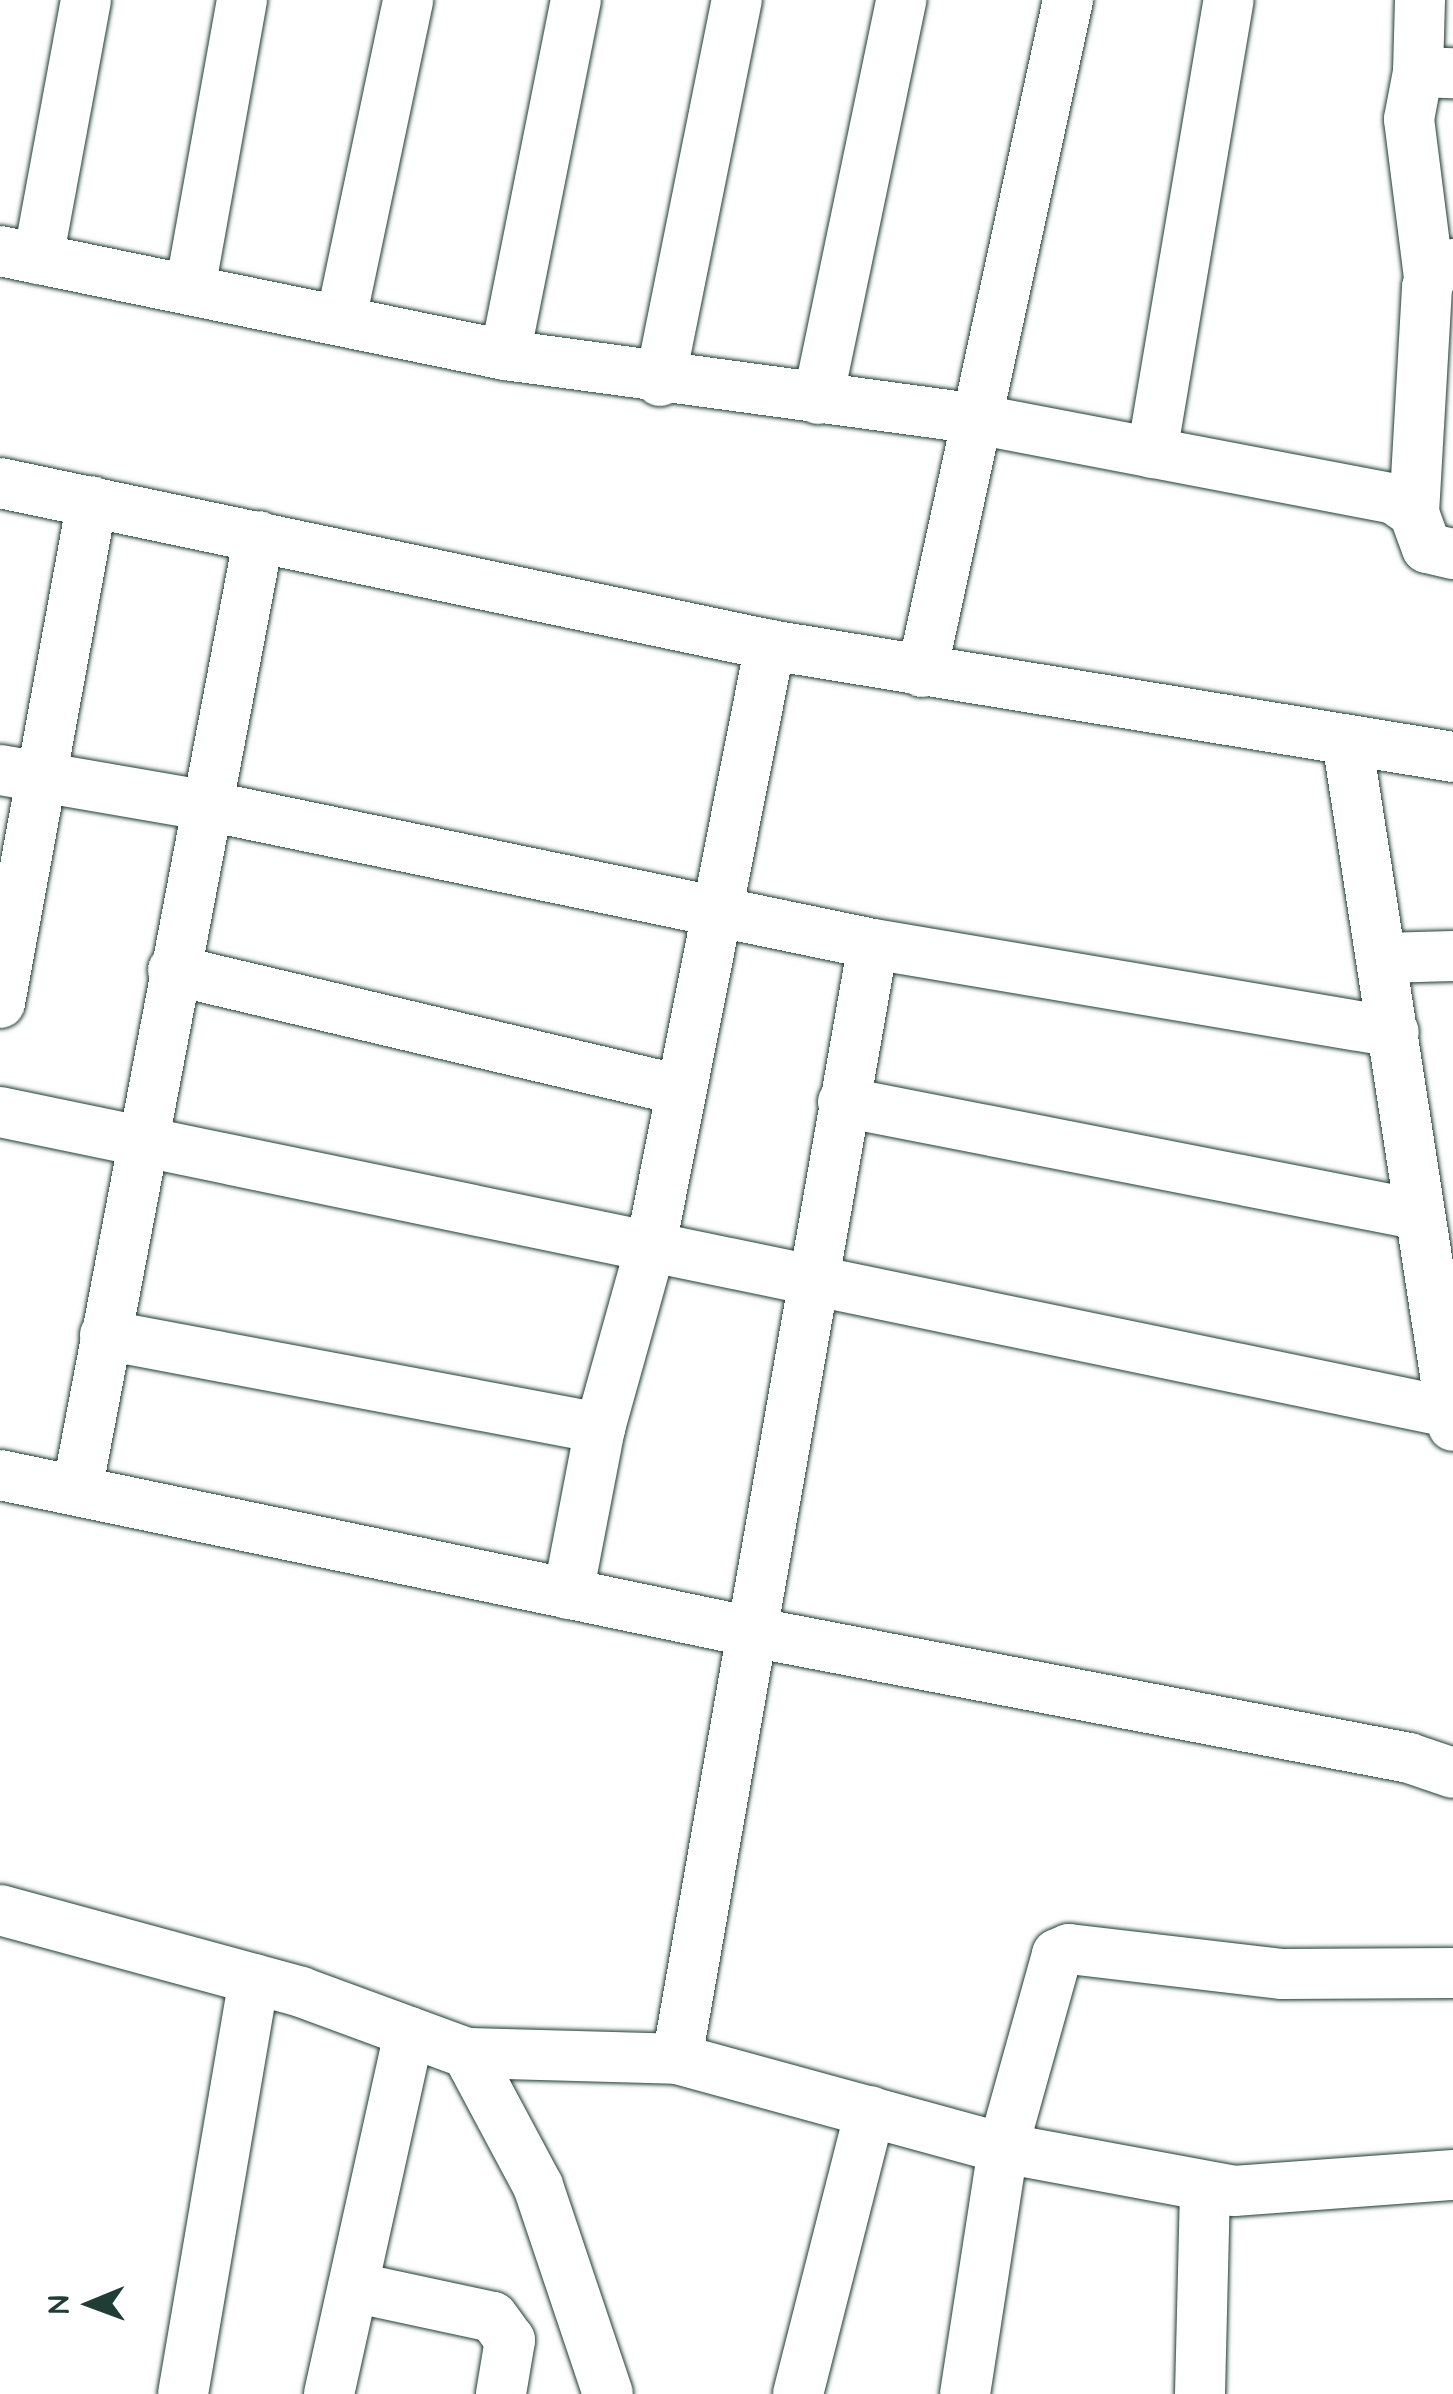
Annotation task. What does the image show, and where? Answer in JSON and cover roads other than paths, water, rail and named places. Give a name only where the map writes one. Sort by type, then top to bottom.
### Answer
[{"type":"street","points":[[86,0],[19,255],[505,355],[660,380],[976,419],[1394,499],[1414,512]]},
{"type":"street","points":[[190,290],[242,0]]},
{"type":"street","points":[[341,320],[408,0]]},
{"type":"street","points":[[505,355],[576,0]]},
{"type":"street","points":[[660,380],[736,0]]},
{"type":"street","points":[[818,399],[901,0]]},
{"type":"street","points":[[922,672],[1068,0]]},
{"type":"street","points":[[1152,452],[1229,0]]},
{"type":"street","points":[[1420,0],[1435,73],[1409,119],[1441,270],[1414,512],[1428,548],[1453,554]]},
{"type":"street","points":[[0,482],[770,645],[1453,756]]},
{"type":"street","points":[[0,1003],[22,774],[92,501]]},
{"type":"street","points":[[76,1492],[140,1141],[260,536]]},
{"type":"street","points":[[568,1594],[600,1428],[650,1245],[770,645]]},
{"type":"street","points":[[0,1112],[650,1245],[810,1284],[1452,1417],[1348,740]]},
{"type":"street","points":[[22,774],[208,806],[873,944],[1394,1032]]},
{"type":"street","points":[[677,2059],[757,1633],[810,1284],[873,944]]},
{"type":"street","points":[[1384,958],[1453,956]]},
{"type":"street","points":[[174,970],[680,1090]]},
{"type":"street","points":[[843,1102],[1420,1214]]},
{"type":"street","points":[[105,1335],[600,1428]]},
{"type":"street","points":[[0,1475],[757,1633],[1409,1758],[1453,1772]]},
{"type":"street","points":[[0,1910],[254,1979],[467,2054],[677,2059],[1004,2148],[1234,2192],[1453,2175]]},
{"type":"street","points":[[965,2394],[1004,2148],[1049,1963],[1057,1954],[1069,1949],[1284,1974],[1453,1973]]},
{"type":"street","points":[[183,2394],[254,1979]]},
{"type":"street","points":[[329,2394],[409,2032]]},
{"type":"street","points":[[467,2054],[538,2186],[608,2394]]},
{"type":"street","points":[[798,2394],[870,2111]]},
{"type":"street","points":[[1200,2394],[1205,2188]]},
{"type":"street","points":[[353,2287],[493,2317],[510,2340],[500,2394]]}]
